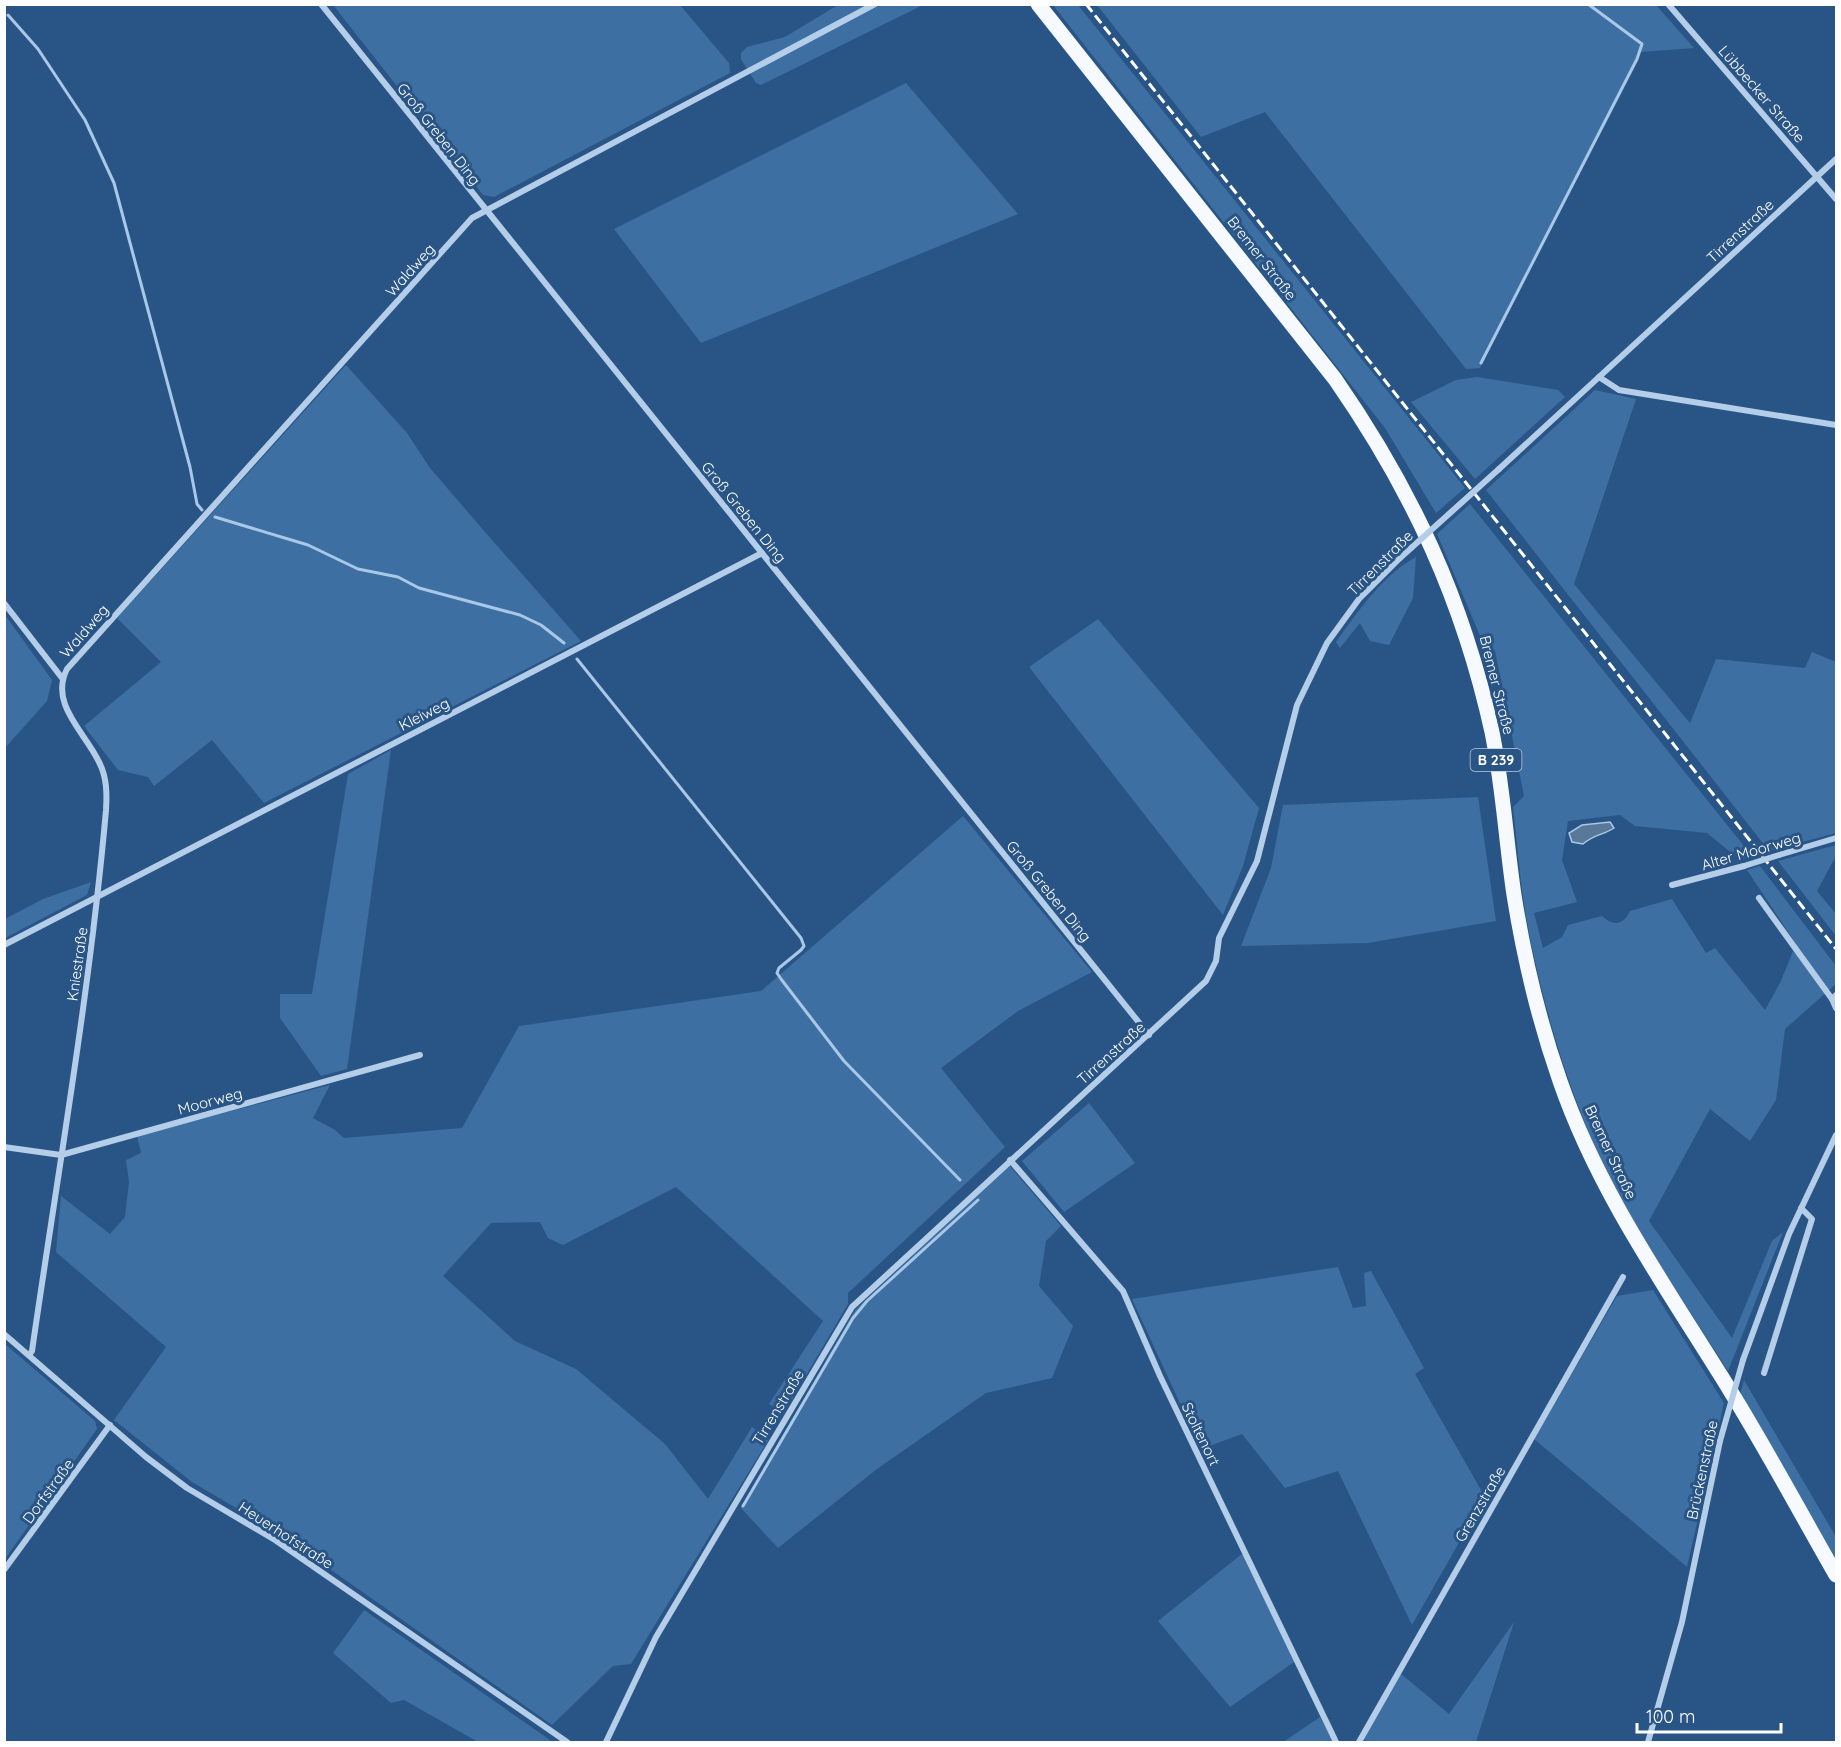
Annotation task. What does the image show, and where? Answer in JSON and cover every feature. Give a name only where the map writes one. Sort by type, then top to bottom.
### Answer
[{"type":"main road","name":"Bremer Straße","points":[[1038,4],[1335,380],[1368,426],[1413,504],[1444,573],[1471,649],[1492,735],[1523,948],[1560,1080],[1572,1112],[1618,1211],[1732,1395],[1836,1575]]},
{"type":"street","name":"Groß Greben Ding","points":[[321,4],[484,210],[1149,1035]]},
{"type":"street","name":"Waldweg","points":[[62,678],[75,656],[471,218],[875,4]]},
{"type":"street","name":"Lübbecker Straße","points":[[1668,4],[1836,199]]},
{"type":"street","name":"Tirrenstraße","points":[[606,1743],[656,1637],[852,1306],[1149,1035],[1211,973],[1219,938],[1257,861],[1297,705],[1327,643],[1359,599],[1400,558],[1499,470],[1836,159]]},
{"type":"street","points":[[1599,377],[1619,390],[1836,425]]},
{"type":"street","name":"Kleiweg","points":[[4,945],[762,553]]},
{"type":"street","points":[[4,603],[62,678]]},
{"type":"street","name":"Kniestraße","points":[[29,1355],[33,1351],[98,897],[107,797],[106,781],[93,751],[67,711],[61,691],[62,678]]},
{"type":"street","name":"Alter Moorweg","points":[[1672,885],[1836,838]]},
{"type":"street","points":[[1759,898],[1834,997],[1836,1008]]},
{"type":"street","name":"Moorweg","points":[[4,1147],[61,1155],[420,1055]]},
{"type":"street","name":"Brückenstraße","points":[[1648,1743],[1682,1623],[1720,1441],[1743,1360],[1801,1208],[1836,1135]]},
{"type":"street","name":"Stoltenort","points":[[1011,1160],[1123,1291],[1160,1376],[1336,1743]]},
{"type":"street","points":[[1764,1372],[1812,1219],[1801,1208]]},
{"type":"street","name":"Grenzstraße","points":[[1359,1743],[1623,1277]]},
{"type":"street","name":"Heuerhofstraße","points":[[4,1334],[187,1488],[275,1540],[567,1743]]},
{"type":"street","name":"Dorfstraße","points":[[4,1570],[110,1425]]},
{"type":"shaded area","points":[[333,5],[680,5],[729,63],[730,73],[494,197],[483,195]]},
{"type":"shaded area","points":[[838,5],[923,5],[761,85],[756,83],[741,59],[741,53],[747,47],[785,37]]},
{"type":"shaded area","points":[[1053,5],[1078,5],[1465,488],[1436,513],[1385,428]]},
{"type":"shaded area","points":[[1097,5],[1656,5],[1694,48],[1641,52],[1480,368],[1466,369],[1265,112],[1201,137]]},
{"type":"shaded area","points":[[906,83],[1018,214],[701,343],[614,229]]},
{"type":"shaded area","points":[[346,365],[407,433],[430,468],[581,641],[264,803],[212,740],[154,786],[148,777],[118,770],[84,726],[161,662],[117,618]]},
{"type":"shaded area","points":[[1477,377],[1558,390],[1565,397],[1475,479],[1411,402],[1456,380]]},
{"type":"shaded area","points":[[1595,390],[1636,399],[1574,584],[1690,723],[1716,659],[1805,668],[1812,652],[1836,662],[1836,833],[1769,851],[1486,490]]},
{"type":"shaded area","points":[[1470,504],[1752,856],[1740,860],[1707,833],[1635,826],[1620,815],[1568,821],[1562,860],[1577,902],[1534,913],[1543,948],[1562,937],[1568,925],[1602,916],[1610,922],[1618,923],[1624,920],[1630,911],[1672,899],[1706,953],[1715,948],[1765,1010],[1780,983],[1796,944],[1747,870],[1760,866],[1836,966],[1836,984],[1785,1029],[1776,1100],[1750,1141],[1710,1109],[1649,1221],[1732,1338],[1772,1241],[1783,1232],[1728,1371],[1650,1250],[1608,1175],[1577,1104],[1552,1028],[1533,953],[1524,902],[1513,807],[1524,796],[1495,651],[1481,638],[1437,534]]},
{"type":"shaded area","points":[[1416,557],[1413,598],[1389,645],[1370,641],[1360,623],[1340,648],[1336,642],[1372,595],[1393,574]]},
{"type":"shaded area","points":[[5,615],[52,680],[47,701],[5,748]]},
{"type":"shaded area","points":[[1098,619],[1259,808],[1243,866],[1223,915],[1029,667]]},
{"type":"shaded area","points":[[391,750],[347,1069],[321,1076],[280,1018],[280,994],[312,994],[348,774]]},
{"type":"shaded area","points":[[1478,797],[1496,921],[1368,943],[1241,946],[1271,868],[1283,805]]},
{"type":"shaded area","points":[[963,816],[1092,972],[1018,1011],[941,1068],[1005,1147],[848,1293],[848,1304],[784,1413],[769,1404],[823,1321],[676,1187],[563,1245],[548,1238],[540,1222],[491,1223],[443,1276],[515,1341],[576,1369],[665,1444],[708,1499],[752,1427],[769,1439],[631,1664],[613,1666],[552,1725],[277,1532],[192,1482],[114,1420],[166,1347],[56,1252],[61,1196],[110,1234],[125,1217],[129,1182],[126,1160],[141,1153],[137,1136],[330,1085],[313,1118],[335,1130],[344,1138],[462,1128],[519,1026],[761,991]]},
{"type":"shaded area","points":[[1610,822],[1614,828],[1583,844],[1572,842],[1569,833],[1582,825]]},
{"type":"shaded area","points":[[1836,845],[1836,856],[1817,891],[1836,914],[1836,936],[1778,861]]},
{"type":"shaded area","points":[[91,882],[87,895],[5,938],[5,919],[43,899]]},
{"type":"shaded area","points":[[1089,1103],[1135,1163],[1064,1212],[1022,1161]]},
{"type":"shaded area","points":[[1009,1165],[1061,1226],[1046,1241],[1039,1286],[1073,1326],[1052,1378],[986,1393],[877,1469],[778,1548],[741,1508],[855,1310]]},
{"type":"shaded area","points":[[1338,1267],[1353,1308],[1366,1306],[1364,1273],[1371,1271],[1424,1368],[1415,1374],[1485,1497],[1412,1625],[1338,1471],[1285,1488],[1242,1434],[1201,1449],[1132,1299]]},
{"type":"shaded area","points":[[1653,1290],[1724,1403],[1687,1567],[1534,1439],[1617,1296]]},
{"type":"shaded area","points":[[5,1344],[95,1421],[97,1429],[5,1559]]},
{"type":"shaded area","points":[[1744,1380],[1836,1537],[1836,1560],[1740,1395]]},
{"type":"shaded area","points":[[1243,1553],[1294,1662],[1230,1707],[1158,1621]]},
{"type":"shaded area","points":[[364,1610],[550,1740],[549,1742],[478,1742],[404,1700],[391,1703],[333,1653]]},
{"type":"shaded area","points":[[1514,1622],[1476,1742],[1368,1742],[1364,1739],[1400,1673],[1449,1714]]},
{"type":"shaded area","points":[[1320,1717],[1333,1742],[1283,1742]]},
{"type":"waterway","points":[[1481,363],[1637,59],[1642,44],[1588,4]]},
{"type":"waterway","points":[[8,15],[38,49],[85,120],[114,183],[190,467],[197,504],[202,510]]},
{"type":"waterway","points":[[215,517],[308,545],[358,569],[398,577],[419,588],[520,615],[541,625],[564,643]]},
{"type":"waterway","points":[[577,659],[801,938],[804,946],[779,968],[777,973],[781,979],[844,1061],[960,1180]]},
{"type":"waterway","points":[[743,1506],[853,1318],[867,1301],[978,1200]]},
{"type":"railway","points":[[1086,4],[1836,949]]}]
